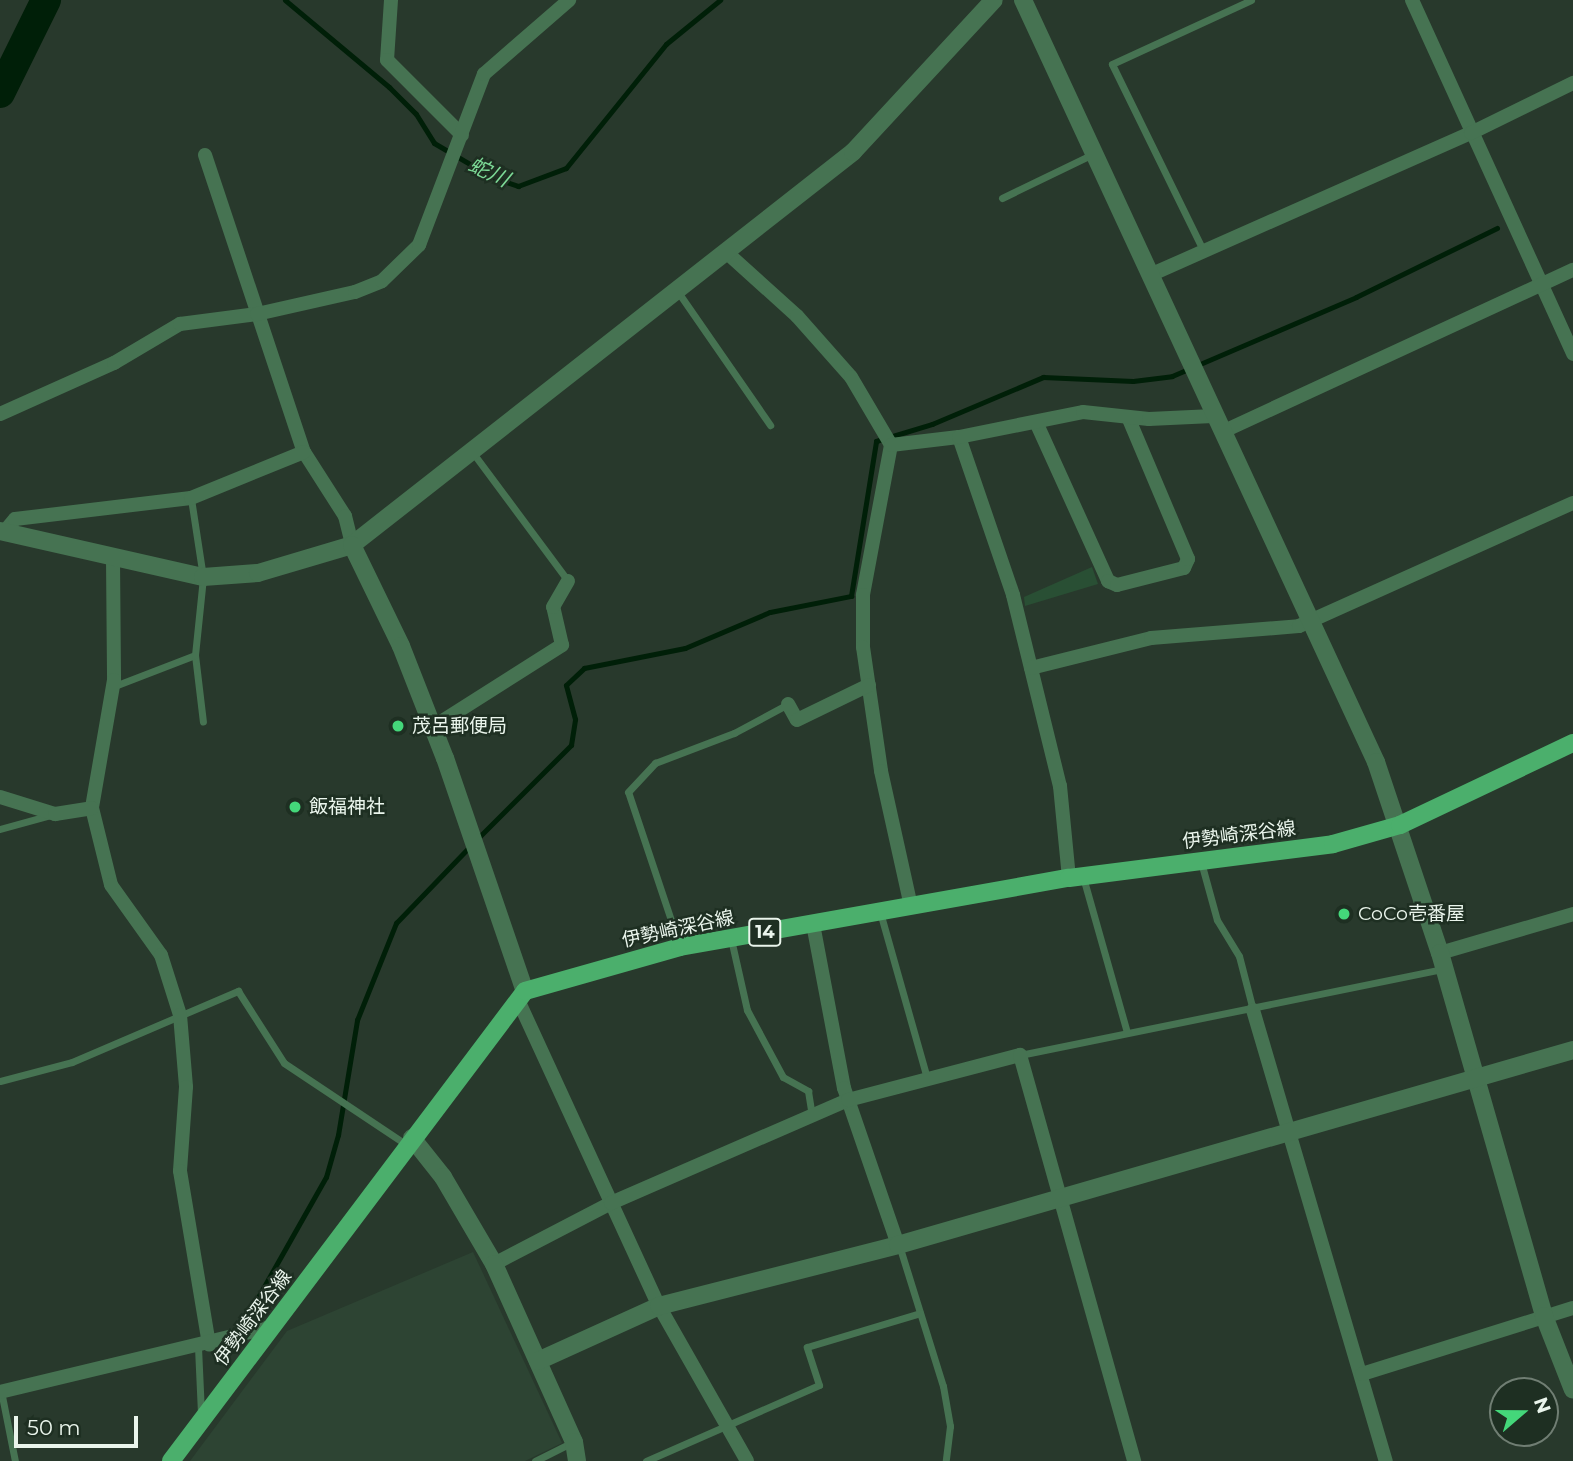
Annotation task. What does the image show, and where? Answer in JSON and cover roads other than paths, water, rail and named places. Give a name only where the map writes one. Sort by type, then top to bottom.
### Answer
[{"type":"main road","name":"伊勢崎深谷線","points":[[171,1461],[522,995],[680,947],[1076,877],[1332,844],[1400,825],[1573,743]]},
{"type":"street","points":[[391,0],[387,60],[462,135]]},
{"type":"street","points":[[0,414],[114,363],[180,324],[257,314],[355,292],[382,281],[419,245],[450,173],[484,74],[569,0]]},
{"type":"street","points":[[2,531],[113,560],[203,577],[258,573],[352,545],[676,288],[853,152],[995,0]]},
{"type":"street","points":[[1023,0],[1096,153],[1213,416],[1311,622],[1400,825],[1544,1316],[1573,1390]]},
{"type":"street","points":[[1412,0],[1573,354]]},
{"type":"street","points":[[1150,275],[1471,133],[1573,83]]},
{"type":"street","points":[[205,155],[304,452],[345,516],[352,545],[401,646],[433,727],[522,995],[611,1203],[659,1306],[724,1426],[747,1461]]},
{"type":"street","points":[[725,251],[797,316],[851,377],[891,445],[863,595],[869,685],[881,771],[911,906]]},
{"type":"street","points":[[1222,432],[1573,270]]},
{"type":"street","points":[[891,445],[959,438],[1083,412],[1128,417],[1213,416]]},
{"type":"street","points":[[1036,422],[1108,581],[1118,585],[1184,568],[1188,559],[1128,417]]},
{"type":"street","points":[[959,438],[1013,595],[1060,786],[1076,877]]},
{"type":"street","points":[[2,531],[15,519],[191,498],[304,452]]},
{"type":"street","points":[[1031,668],[1151,638],[1311,622],[1573,503]]},
{"type":"street","points":[[113,560],[112,688],[92,808],[111,885],[161,955],[180,1015],[186,1087],[180,1171],[203,1346]]},
{"type":"street","points":[[433,727],[562,646],[553,607],[568,581]]},
{"type":"street","points":[[788,704],[797,720],[869,685]]},
{"type":"street","points":[[0,797],[55,814],[92,808]]},
{"type":"street","points":[[1442,961],[1573,915]]},
{"type":"street","points":[[813,924],[848,1100],[898,1245]]},
{"type":"street","points":[[1252,1010],[1386,1461]]},
{"type":"street","points":[[538,1361],[659,1306],[898,1245],[1289,1135],[1573,1051]]},
{"type":"street","points":[[494,1264],[611,1203],[848,1100],[927,1077],[1020,1055],[1134,1461]]},
{"type":"street","points":[[409,1142],[443,1177],[494,1264],[574,1442],[577,1461]]},
{"type":"street","points":[[1362,1374],[1573,1308]]},
{"type":"street","points":[[0,1389],[203,1346],[275,1326]]},
{"type":"lane","points":[[1203,250],[1112,64],[1251,0]]},
{"type":"lane","points":[[1002,198],[1096,153]]},
{"type":"lane","points":[[676,288],[770,425]]},
{"type":"lane","points":[[471,449],[568,581]]},
{"type":"lane","points":[[191,498],[203,577],[195,655],[203,722]]},
{"type":"lane","points":[[112,688],[195,655]]},
{"type":"lane","points":[[680,947],[628,792],[655,763],[734,733],[788,704]]},
{"type":"lane","points":[[0,830],[55,814]]},
{"type":"lane","points":[[1201,861],[1217,920],[1239,956],[1252,1010]]},
{"type":"lane","points":[[1076,877],[1127,1032]]},
{"type":"lane","points":[[880,912],[927,1077]]},
{"type":"lane","points":[[730,939],[747,1010],[783,1077],[807,1091],[812,1115]]},
{"type":"lane","points":[[1020,1055],[1127,1032],[1252,1010],[1442,961]]},
{"type":"lane","points":[[0,1081],[72,1062],[238,991],[284,1063],[409,1142]]},
{"type":"lane","points":[[898,1245],[943,1386],[950,1426],[946,1461]]},
{"type":"lane","points":[[646,1461],[819,1385],[807,1347],[920,1313]]},
{"type":"lane","points":[[202,1421],[203,1346]]},
{"type":"lane","points":[[0,1389],[15,1461]]},
{"type":"lane","points":[[535,1461],[574,1442]]},
{"type":"waterway","points":[[0,93],[46,0]]},
{"type":"waterway","name":"蛇川","points":[[285,0],[389,87],[416,114],[434,143],[492,177],[518,186],[566,168],[666,44],[720,0]]},
{"type":"waterway","points":[[477,839],[571,745],[575,719],[566,685],[584,668],[685,648],[770,612],[851,596],[876,441],[932,424],[1043,377],[1133,381],[1172,376],[1356,297],[1497,228]]},
{"type":"waterway","points":[[245,1320],[326,1177],[338,1135],[357,1020],[396,923],[470,846]]},
{"type":"place","name":"茂呂郵便局","points":[[398,726]]},
{"type":"place","name":"飯福神社","points":[[295,807]]},
{"type":"place","name":"CoCo壱番屋","points":[[1344,914]]}]
